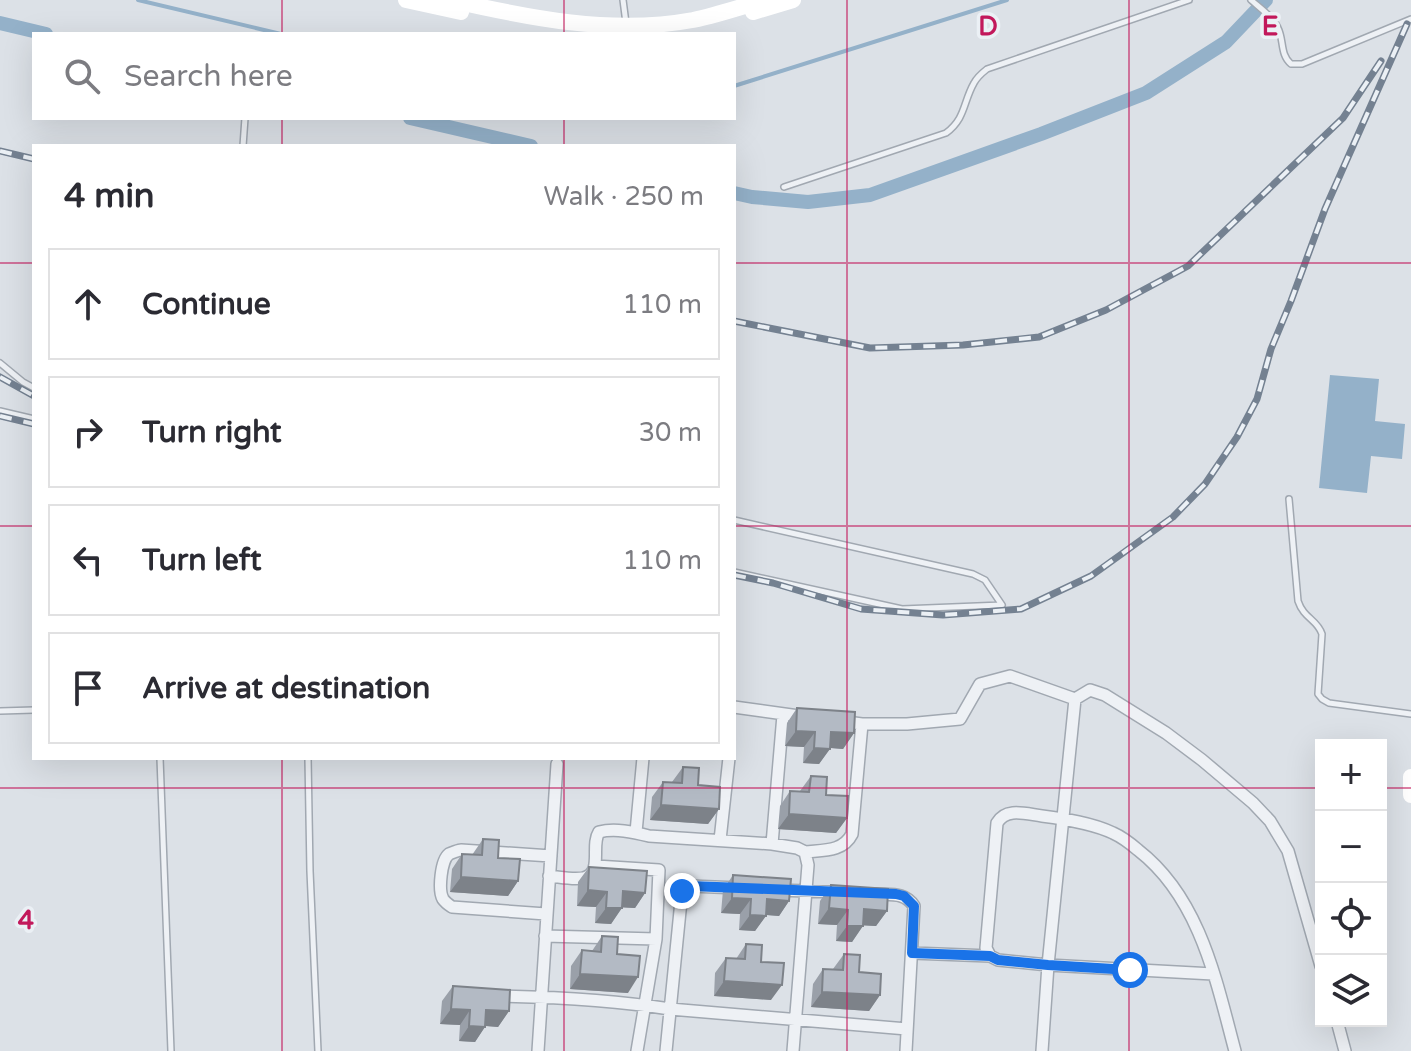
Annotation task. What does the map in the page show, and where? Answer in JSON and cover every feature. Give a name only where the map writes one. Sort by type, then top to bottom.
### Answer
[{"type":"main road","points":[[406,0],[574,32]]},
{"type":"main road","points":[[450,0],[566,23],[674,32],[717,24],[793,0]]},
{"type":"main road","points":[[628,30],[693,20],[764,0]]},
{"type":"main road","points":[[1411,777],[1411,795]]},
{"type":"street","points":[[830,720],[907,724],[960,719],[980,684],[1010,676],[1075,699]]},
{"type":"street","points":[[1075,699],[1090,690],[1105,695],[1157,727],[1253,803],[1270,821],[1288,851],[1318,955]]},
{"type":"street","points":[[1042,1051],[1075,699]]},
{"type":"street","points":[[736,707],[815,718]]},
{"type":"street","points":[[772,844],[783,715]]},
{"type":"street","points":[[549,876],[582,878],[591,874],[596,866],[595,838],[599,832],[606,830],[772,844],[805,852],[841,847],[852,834],[862,724]]},
{"type":"street","points":[[636,832],[643,760]]},
{"type":"street","points":[[720,840],[729,760]]},
{"type":"street","points":[[538,1051],[557,764]]},
{"type":"street","points":[[990,956],[986,948],[997,823],[1000,818],[1006,813],[1062,818],[1113,833],[1150,859],[1173,883],[1184,901],[1213,974],[1235,1051]]},
{"type":"street","points":[[546,914],[452,907],[443,899],[441,875],[445,858],[461,850],[551,856]]},
{"type":"street","points":[[793,1051],[808,865],[805,852]]},
{"type":"street","points":[[596,866],[659,870],[656,939],[637,1051]]},
{"type":"street","points":[[666,1051],[682,891],[690,886],[748,889]]},
{"type":"street","points":[[763,889],[851,893]]},
{"type":"street","points":[[867,894],[904,896],[914,906],[906,1051]]},
{"type":"street","points":[[545,936],[656,939]]},
{"type":"street","points":[[912,953],[990,956],[998,960],[1048,965],[1213,974]]},
{"type":"street","points":[[484,995],[645,1005],[907,1029]]},
{"type":"street","points":[[1339,1027],[1345,1051]]},
{"type":"lane","points":[[623,0],[628,30]]},
{"type":"lane","points":[[784,187],[946,133],[956,126],[973,84],[987,69],[1189,0]]},
{"type":"lane","points":[[1251,0],[1273,19],[1279,29],[1286,60],[1297,65],[1411,19]]},
{"type":"lane","points":[[243,144],[245,120]]},
{"type":"lane","points":[[0,363],[32,387]]},
{"type":"lane","points":[[0,411],[32,419]]},
{"type":"lane","points":[[1289,499],[1298,601],[1301,611],[1320,627],[1322,634],[1318,694],[1329,703],[1411,714]]},
{"type":"lane","points":[[736,520],[973,574],[985,580],[1002,605],[902,609],[736,572]]},
{"type":"lane","points":[[0,711],[32,710]]},
{"type":"lane","points":[[160,760],[171,1051]]},
{"type":"lane","points":[[308,760],[318,1051]]},
{"type":"water","points":[[1330,375],[1379,379],[1375,421],[1405,424],[1402,459],[1371,456],[1367,493],[1319,488]]},
{"type":"building","points":[[797,708],[855,712],[854,733],[831,732],[830,749],[814,748],[815,732],[796,731]]},
{"type":"building","points":[[683,767],[699,768],[698,785],[720,787],[719,809],[661,805],[663,782],[682,783]]},
{"type":"building","points":[[811,776],[827,777],[826,795],[848,796],[847,818],[789,814],[790,791],[809,792]]},
{"type":"building","points":[[483,839],[499,840],[498,858],[520,859],[518,881],[461,877],[462,854],[482,855]]},
{"type":"building","points":[[589,867],[647,871],[645,893],[623,891],[622,908],[606,908],[607,892],[588,890]]},
{"type":"building","points":[[733,875],[791,879],[789,901],[767,899],[766,916],[750,915],[751,899],[732,898]]},
{"type":"building","points":[[831,885],[888,889],[887,911],[864,909],[863,926],[847,926],[848,910],[829,908]]},
{"type":"building","points":[[602,936],[618,937],[617,954],[640,956],[638,977],[580,974],[582,950],[601,952]]},
{"type":"building","points":[[746,944],[762,945],[761,962],[784,963],[782,985],[724,981],[726,958],[745,959]]},
{"type":"building","points":[[844,954],[860,955],[859,972],[881,974],[880,995],[822,992],[823,969],[843,970]]},
{"type":"building","points":[[453,986],[510,990],[509,1011],[486,1010],[485,1027],[469,1026],[470,1010],[451,1009]]},
{"type":"waterway","points":[[138,0],[273,32]]},
{"type":"waterway","points":[[736,85],[1007,0]]},
{"type":"waterway","points":[[736,193],[808,202],[870,195],[1041,134],[1146,93],[1226,42],[1266,0]]},
{"type":"waterway","points":[[0,23],[38,32]]},
{"type":"waterway","points":[[419,120],[522,144]]},
{"type":"railway","points":[[736,575],[861,609],[943,615],[1021,609],[1091,576],[1173,517],[1205,484],[1237,437],[1257,399],[1271,349],[1325,209],[1407,24]]},
{"type":"railway","points":[[736,321],[870,348],[963,345],[1039,337],[1106,310],[1188,266],[1343,118],[1381,61]]},
{"type":"railway","points":[[0,151],[32,159]]},
{"type":"railway","points":[[0,377],[32,395]]},
{"type":"railway","points":[[0,416],[32,424]]},
{"type":"route","points":[[682,891],[690,886],[896,894],[904,896],[914,906],[912,953],[990,956],[998,960],[1048,965],[1130,970]]}]
